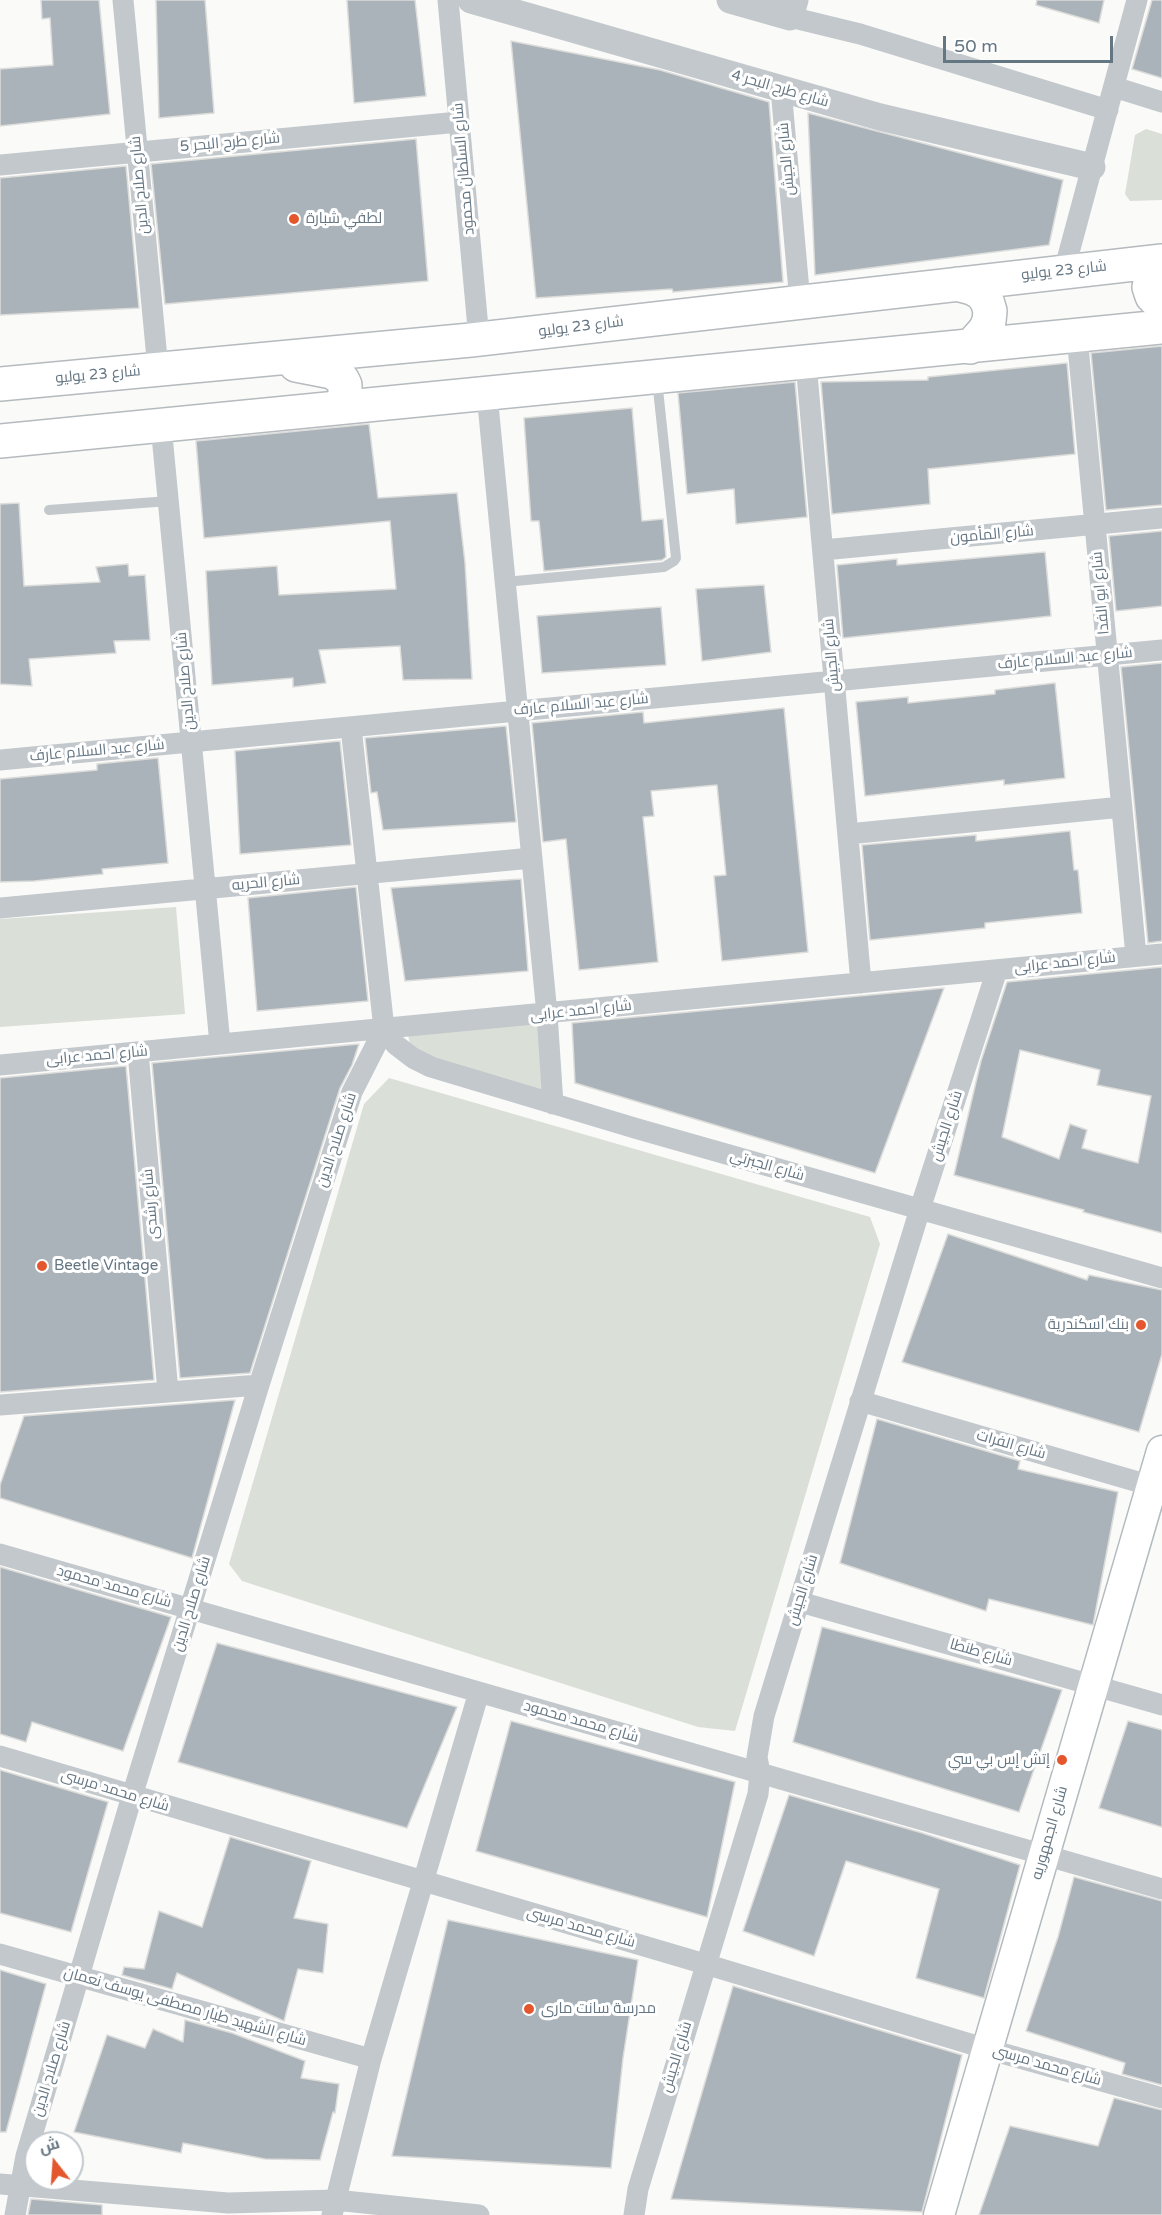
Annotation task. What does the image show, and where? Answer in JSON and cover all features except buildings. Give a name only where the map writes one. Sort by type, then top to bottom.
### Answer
[{"type":"main road","name":"شارع 23 يوليو","points":[[0,384],[479,339],[1064,271],[1162,262]]},
{"type":"main road","points":[[1162,262],[1155,270],[1149,287],[1152,296],[1162,306]]},
{"type":"main road","points":[[957,284],[981,293],[990,311],[985,330],[970,347]]},
{"type":"main road","points":[[0,441],[1162,327]]},
{"type":"main road","points":[[267,359],[338,375],[346,391],[345,398],[337,408]]},
{"type":"main road","name":"شارع الجمهوريه","points":[[939,2215],[1094,1685],[1157,1487],[1162,1451]]},
{"type":"street","name":"شارع صلاح الدين","points":[[123,0],[158,369]]},
{"type":"street","name":"شارع السلطان محمود","points":[[448,0],[479,339]]},
{"type":"street","name":"شارع طرح البحر 4","points":[[471,0],[880,117],[1092,167]]},
{"type":"street","points":[[730,0],[792,8],[860,34],[1108,110]]},
{"type":"street","points":[[1064,271],[1137,0]]},
{"type":"street","points":[[1114,87],[1162,102]]},
{"type":"street","name":"شارع الجيش","points":[[781,89],[800,302]]},
{"type":"street","name":"شارع طرح البحر 5","points":[[0,165],[459,122]]},
{"type":"street","name":"شارع ابو الفدا","points":[[1077,336],[1136,956]]},
{"type":"street","name":"شارع الجيش","points":[[806,363],[861,983]]},
{"type":"street","points":[[487,394],[547,1014],[553,1104]]},
{"type":"street","name":"شارع صلاح الدين","points":[[161,425],[220,1044]]},
{"type":"street","name":"شارع المأمون","points":[[823,550],[1162,518]]},
{"type":"street","name":"شارع عبد السلام عارف","points":[[0,760],[1162,650]]},
{"type":"street","points":[[351,727],[384,1029]]},
{"type":"street","points":[[848,834],[1122,807]]},
{"type":"street","name":"شارع الحريه","points":[[0,908],[532,858]]},
{"type":"street","name":"شارع احمد عرابى","points":[[0,1065],[1162,954]]},
{"type":"street","name":"شارع الجيش","points":[[634,2215],[638,2189],[758,1794],[760,1773],[757,1757],[762,1724],[860,1401],[997,970]]},
{"type":"street","name":"شارع صلاح الدين","points":[[15,2215],[10,2184],[26,2156],[132,1796],[352,1092],[384,1029]]},
{"type":"street","name":"شارع الجبرتي","points":[[384,1029],[396,1045],[413,1058],[431,1067],[1162,1278]]},
{"type":"street","name":"شارع رشدى","points":[[138,1052],[168,1392]]},
{"type":"street","points":[[0,1405],[259,1385]]},
{"type":"street","name":"شارع الفرات","points":[[860,1401],[1157,1487]]},
{"type":"street","name":"شارع محمد محمود","points":[[0,1554],[1162,1888]]},
{"type":"street","name":"شارع طنطا","points":[[800,1602],[1162,1705]]},
{"type":"street","points":[[333,2207],[371,2059],[479,1692]]},
{"type":"street","name":"شارع محمد مرسى","points":[[0,1756],[987,2049],[1162,2098]]},
{"type":"street","name":"شارع الشهيد طيار مصطفى يوسف نعمان","points":[[0,1954],[371,2059]]},
{"type":"street","points":[[10,2184],[228,2203],[479,2215]]},
{"type":"lane","points":[[505,582],[664,567],[674,561],[676,558],[657,377]]},
{"type":"lane","points":[[49,510],[169,501]]},
{"type":"shaded area","points":[[1146,129],[1162,134],[1162,200],[1130,201],[1125,194],[1135,135]]},
{"type":"shaded area","points":[[176,907],[185,1014],[0,1027],[0,919]]},
{"type":"shaded area","points":[[541,1022],[546,1097],[411,1053],[408,1033]]},
{"type":"shaded area","points":[[389,1078],[870,1217],[880,1244],[735,1731],[698,1727],[242,1581],[229,1564],[364,1104]]},
{"type":"place","name":"لطفي شبارة","points":[[294,219]]},
{"type":"place","name":"Beetle Vintage","points":[[42,1266]]},
{"type":"place","name":"بنك اسكندرية","points":[[1141,1325]]},
{"type":"place","name":"إتش إس بي سي","points":[[1062,1760]]},
{"type":"place","name":"مدرسة سانت مارى","points":[[529,2009]]}]
